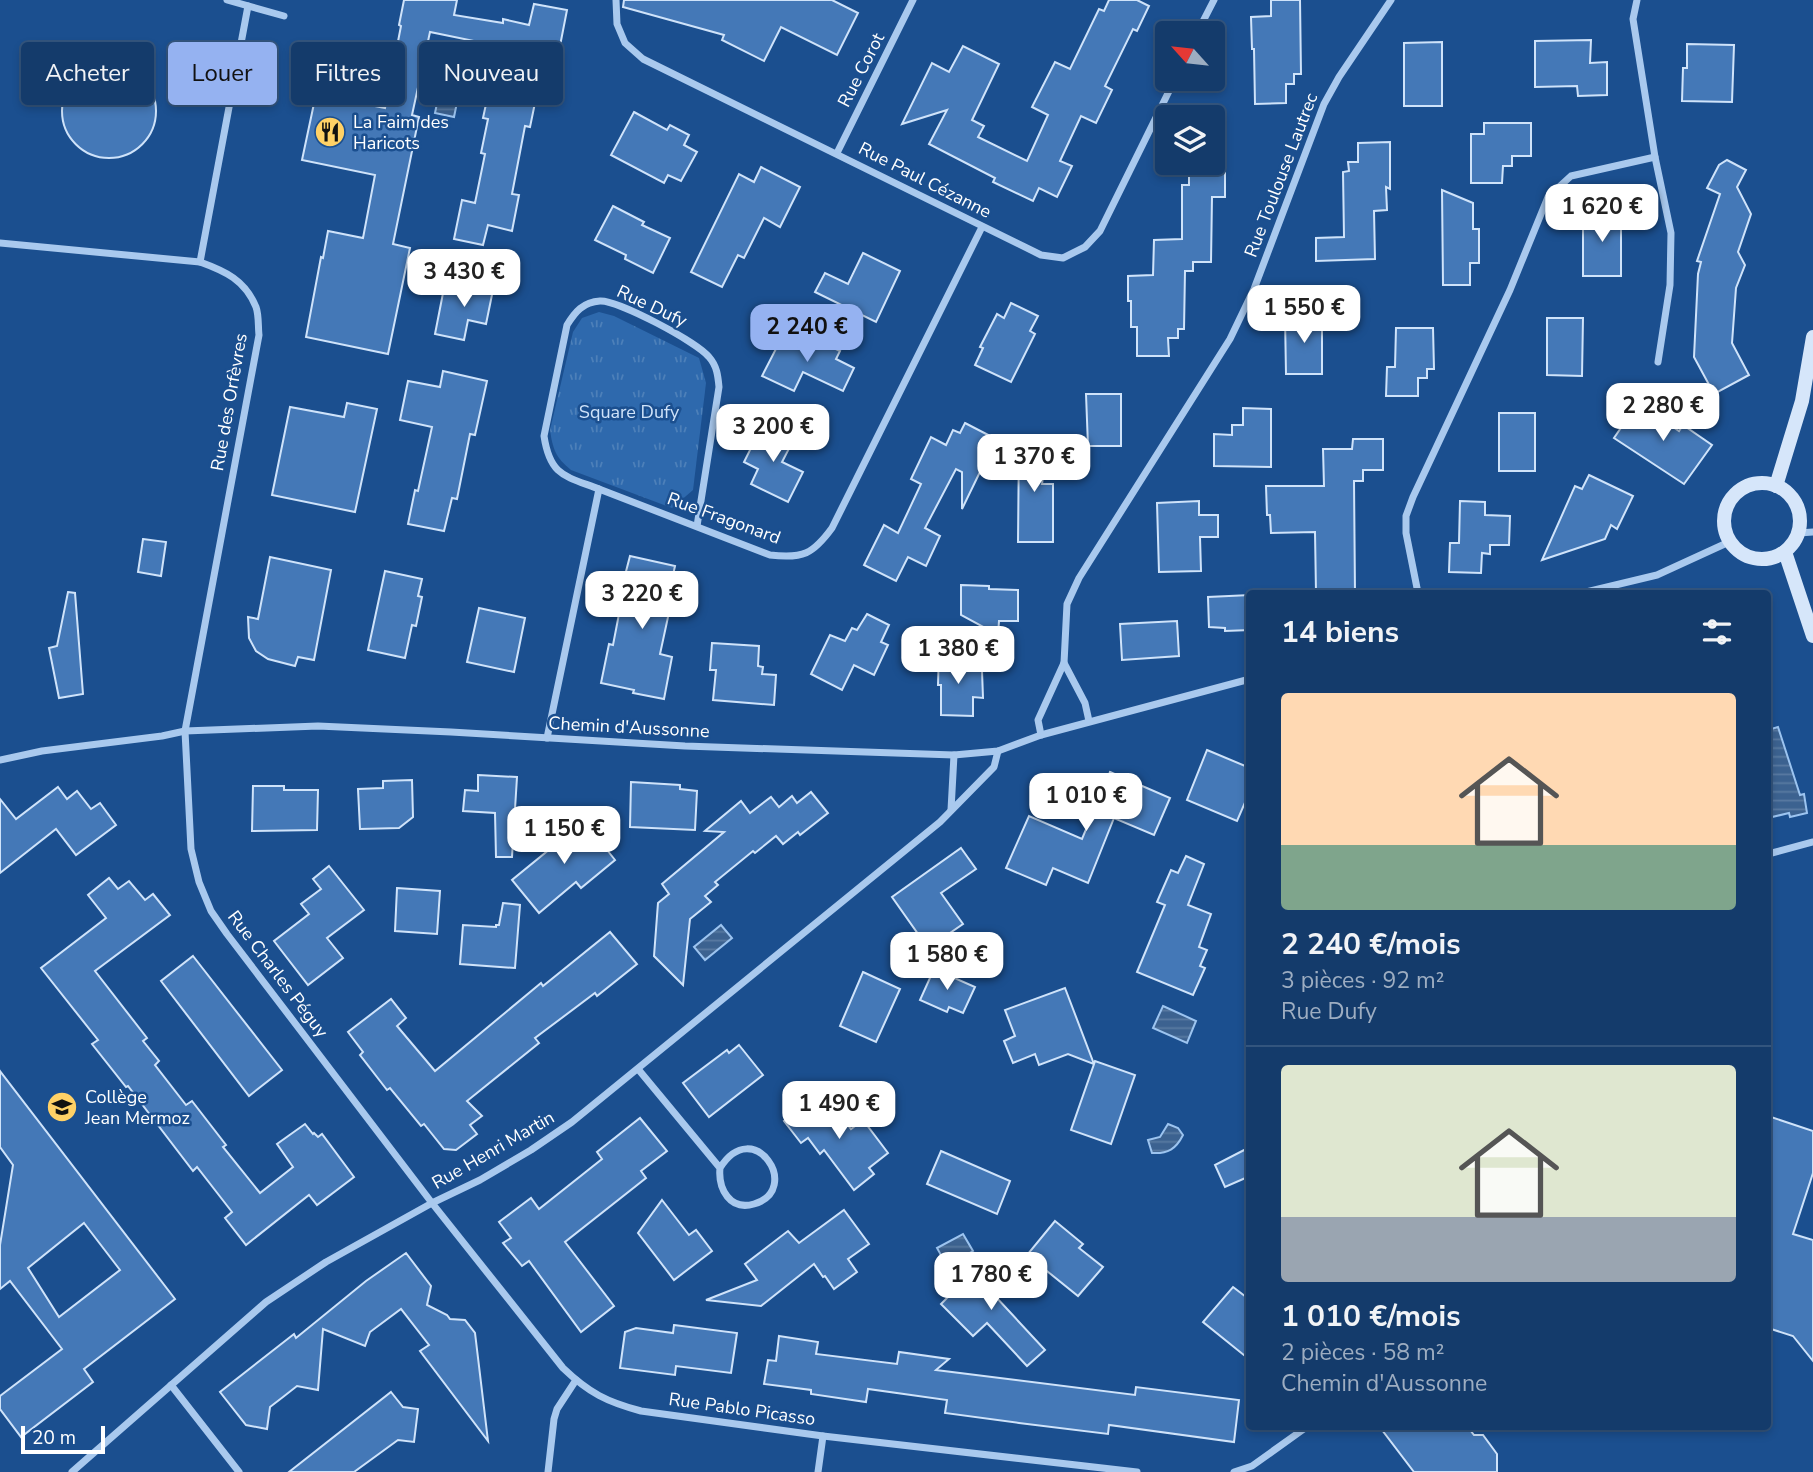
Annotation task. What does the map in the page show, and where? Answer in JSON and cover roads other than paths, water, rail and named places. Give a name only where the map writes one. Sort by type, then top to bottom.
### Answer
[{"type":"street","points":[[227,0],[284,16]]},
{"type":"street","name":"Rue Paul Cézanne","points":[[616,0],[617,24],[625,43],[643,59],[1041,256],[1063,258],[1085,247],[1100,231],[1169,91]]},
{"type":"street","name":"Rue Corot","points":[[836,153],[913,0]]},
{"type":"street","points":[[1203,21],[1214,0]]},
{"type":"street","name":"Rue Toulouse Lautrec","points":[[1041,734],[1038,720],[1064,663],[1067,604],[1079,578],[1230,339],[1254,289],[1324,104],[1339,76],[1391,0]]},
{"type":"street","points":[[1637,0],[1633,19],[1655,158],[1671,233],[1670,285],[1658,362]]},
{"type":"street","points":[[200,262],[248,6]]},
{"type":"street","points":[[1417,590],[1406,533],[1406,516],[1510,290],[1548,197],[1571,176],[1655,158]]},
{"type":"street","name":"Rue Fragonard","points":[[599,489],[771,555],[790,557],[806,554],[820,544],[832,528],[982,227]]},
{"type":"street","name":"Rue des Orfèvres","points":[[0,243],[200,262],[226,272],[242,285],[256,308],[259,335],[185,730]]},
{"type":"street","name":"Rue Dufy","points":[[599,489],[565,476],[553,467],[546,453],[544,436],[567,325],[576,310],[588,303],[602,300],[619,305],[696,344],[717,370],[719,387],[697,526]]},
{"type":"street","points":[[1776,486],[1802,401],[1813,337]]},
{"type":"street","points":[[1767,483],[1785,490],[1797,505],[1806,532],[1785,552],[1771,559],[1755,559],[1740,553],[1729,541],[1724,527],[1725,512],[1731,498],[1738,491],[1747,486],[1767,483]]},
{"type":"street","points":[[547,738],[599,489]]},
{"type":"street","points":[[1594,590],[1657,575],[1729,541]]},
{"type":"street","points":[[1785,552],[1813,636]]},
{"type":"street","points":[[1064,663],[1085,703],[1090,721]]},
{"type":"street","name":"Chemin d'Aussonne","points":[[0,760],[42,751],[162,736],[185,730],[318,726],[685,746],[954,755],[998,751],[1041,734],[1246,680]]},
{"type":"street","name":"Rue Charles Péguy","points":[[185,730],[191,849],[199,882],[211,911],[432,1203]]},
{"type":"street","name":"Rue Henri Martin","points":[[72,1472],[265,1302],[326,1262],[432,1203],[480,1180],[572,1122],[940,821],[994,767],[998,751]]},
{"type":"street","points":[[951,811],[954,755]]},
{"type":"street","points":[[1771,853],[1813,842]]},
{"type":"street","points":[[638,1069],[720,1168],[722,1191],[730,1200],[741,1205],[753,1205],[771,1192],[775,1180],[774,1169],[768,1158],[759,1152],[748,1149],[736,1151],[720,1168]]},
{"type":"street","name":"Rue Pablo Picasso","points":[[432,1203],[563,1368],[586,1389],[612,1403],[641,1411],[823,1436],[1137,1472]]},
{"type":"street","points":[[548,1472],[557,1409],[576,1380]]},
{"type":"street","points":[[171,1385],[239,1472]]},
{"type":"street","points":[[1234,1472],[1252,1466],[1302,1430]]},
{"type":"street","points":[[818,1472],[823,1436]]},
{"type":"place","name":"La Faim des Haricots","points":[[330,132]]},
{"type":"place","name":"Collège Jean Mermoz","points":[[62,1107]]},
{"type":"park label","name":"Square Dufy","points":[[629,412]]}]
